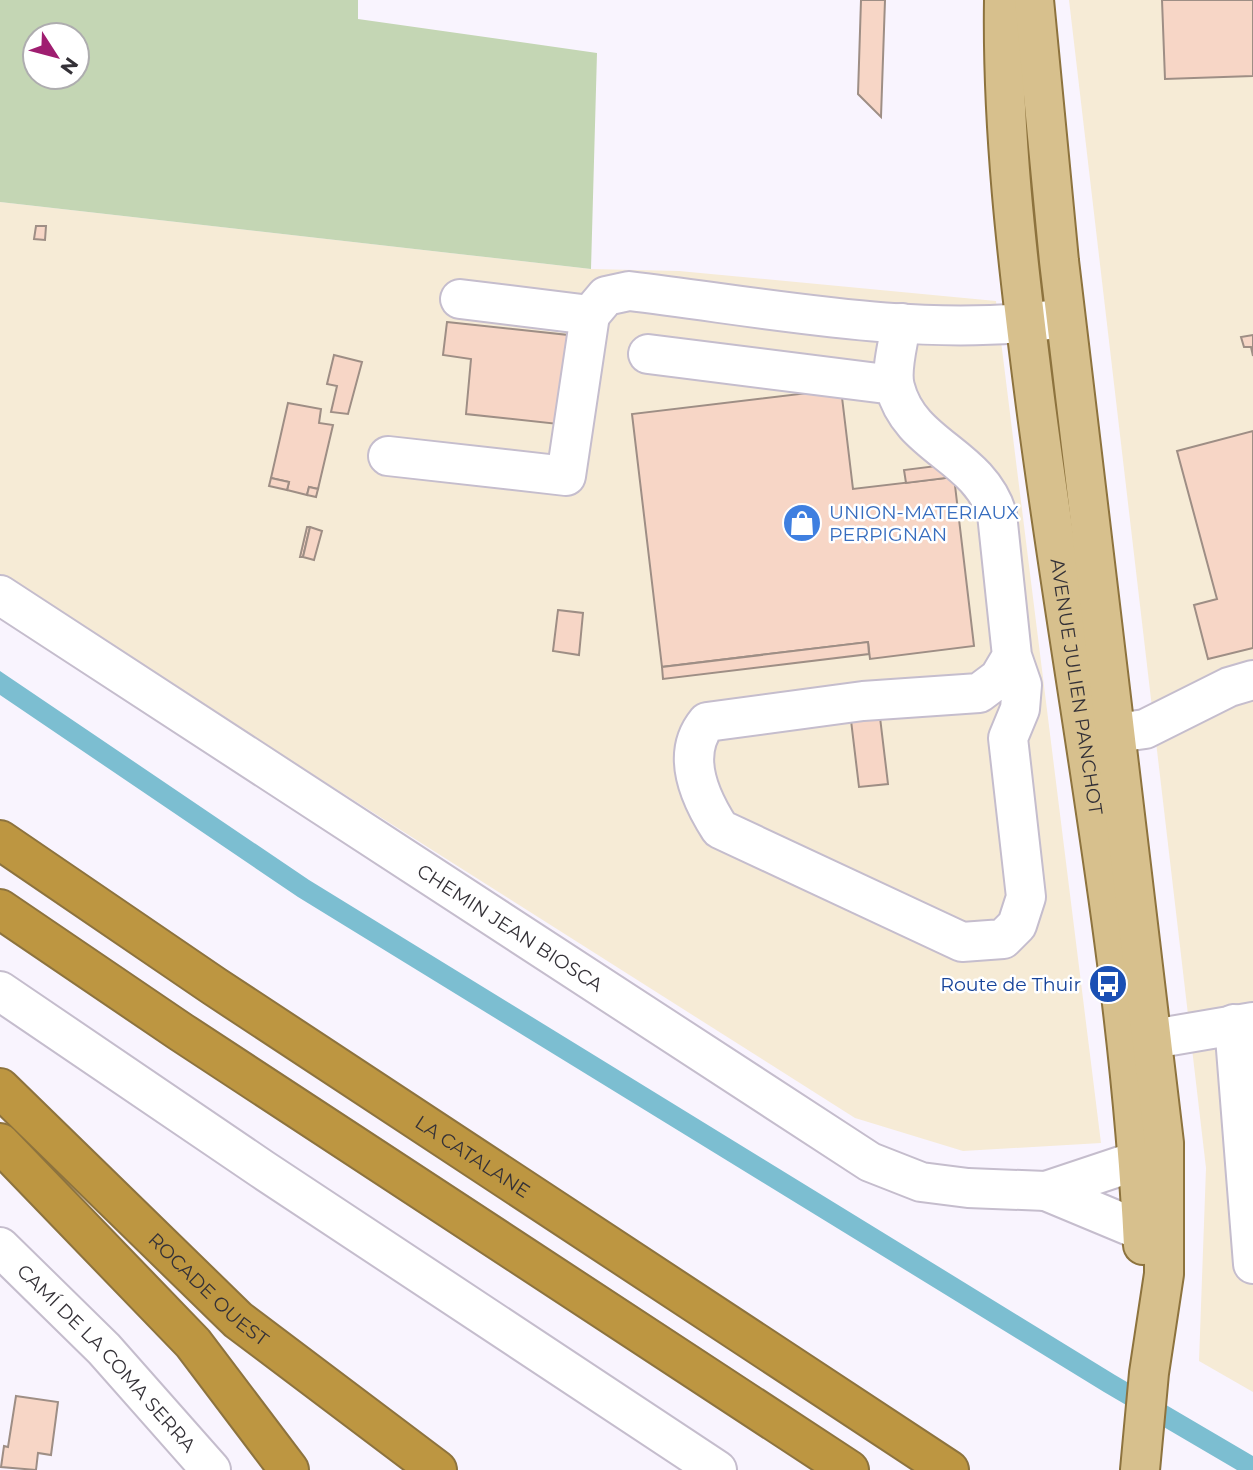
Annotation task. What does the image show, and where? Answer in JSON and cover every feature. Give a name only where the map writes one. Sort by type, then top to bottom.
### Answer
[{"type":"highway","name":"LA CATALANE","points":[[0,840],[225,993],[949,1470]]},
{"type":"highway","points":[[0,909],[205,1048],[849,1470]]},
{"type":"highway","name":"ROCADE OUEST","points":[[0,1088],[238,1320],[437,1470]]},
{"type":"highway","points":[[0,1143],[193,1343],[289,1470]]},
{"type":"main road","name":"AVENUE JULIEN PANCHOT","points":[[1004,0],[1008,137],[1037,322],[1051,528],[1093,786],[1126,1042],[1150,1152],[1142,1231],[1149,1373]]},
{"type":"main road","name":"AVENUE JULIEN PANCHOT","points":[[1034,0],[1059,261],[1102,627],[1108,734],[1148,1038],[1150,1152],[1164,1273],[1149,1373],[1140,1465]]},
{"type":"street","points":[[1059,261],[1037,322],[1078,564],[1102,627]]},
{"type":"street","points":[[388,456],[566,477],[590,315],[606,296],[629,291],[901,323],[970,326],[1037,322]]},
{"type":"street","points":[[460,299],[590,315]]},
{"type":"street","points":[[901,323],[894,385],[904,411],[924,434],[973,473],[990,494],[997,514],[1012,656],[1022,685],[1020,709],[1007,738]]},
{"type":"street","points":[[648,354],[894,385]]},
{"type":"street","name":"CHEMIN JEAN BIOSCA","points":[[0,595],[870,1162],[922,1182],[968,1188],[1046,1191],[1142,1231]]},
{"type":"street","points":[[979,693],[996,714],[1007,738],[1026,897],[1017,925],[1003,939],[961,942],[720,829],[701,800],[694,766],[696,734],[707,722],[863,701],[979,693],[999,678],[1012,656]]},
{"type":"street","points":[[1074,664],[1108,734],[1093,786]]},
{"type":"street","points":[[1108,734],[1145,729],[1229,687],[1253,680]]},
{"type":"street","points":[[1110,914],[1132,973],[1148,1038],[1244,1023],[1253,1268]]},
{"type":"street","points":[[0,991],[261,1169],[717,1470]]},
{"type":"street","points":[[1150,1152],[1164,1273]]},
{"type":"street","name":"CHEMIN JEAN BIOSCA","points":[[1046,1191],[1150,1152]]},
{"type":"street","points":[[1142,1231],[1154,1195]]},
{"type":"street","name":"CAMÍ DE LA COMA SERRA","points":[[0,1248],[104,1349],[211,1470]]},
{"type":"shaded area","points":[[1069,0],[1253,0],[1253,1392],[1199,1361],[1206,1168]]},
{"type":"shaded area","points":[[0,202],[591,269],[679,271],[996,301],[1101,1143],[963,1151],[855,1118],[0,576]]},
{"type":"green space","points":[[0,0],[358,0],[358,19],[597,53],[591,269],[0,202]]},
{"type":"water","points":[[0,671],[309,880],[1115,1375],[1253,1456],[1253,1470],[1237,1470],[1104,1392],[298,897],[0,695]]},
{"type":"building","points":[[861,0],[885,0],[881,117],[858,94]]},
{"type":"building","points":[[1162,0],[1253,0],[1253,76],[1165,79]]},
{"type":"building","points":[[36,226],[46,226],[45,240],[34,239]]},
{"type":"building","points":[[447,322],[568,335],[558,424],[466,414],[471,359],[443,355]]},
{"type":"building","points":[[1253,335],[1253,356],[1251,347],[1244,347],[1241,337]]},
{"type":"building","points":[[334,355],[362,362],[348,414],[331,412],[337,386],[327,384]]},
{"type":"building","name":"UNION-MATERIAUX PERPIGNAN","points":[[841,389],[853,489],[954,477],[974,646],[870,659],[868,642],[662,667],[632,414]]},
{"type":"building","points":[[288,403],[321,409],[319,423],[333,425],[318,489],[309,487],[307,495],[287,490],[289,482],[271,478]]},
{"type":"building","points":[[1253,431],[1253,648],[1208,659],[1194,605],[1217,599],[1177,451]]},
{"type":"building","points":[[952,464],[954,477],[906,483],[904,470]]},
{"type":"building","points":[[271,478],[289,482],[287,490],[269,486]]},
{"type":"building","points":[[309,487],[318,489],[316,497],[307,495]]},
{"type":"building","points":[[307,527],[310,527],[303,557],[300,557]]},
{"type":"building","points":[[310,527],[322,531],[314,560],[303,557]]},
{"type":"building","points":[[558,610],[583,613],[579,655],[553,651]]},
{"type":"building","points":[[868,642],[869,654],[663,679],[662,667]]},
{"type":"building","points":[[879,709],[888,784],[859,787],[850,712]]},
{"type":"building","points":[[16,1396],[58,1402],[51,1455],[38,1453],[36,1470],[1,1467],[4,1446],[8,1447]]},
{"type":"place","name":"UNION-MATERIAUX PERPIGNAN","points":[[802,523]]},
{"type":"place","name":"Route de Thuir","points":[[1108,984]]}]
